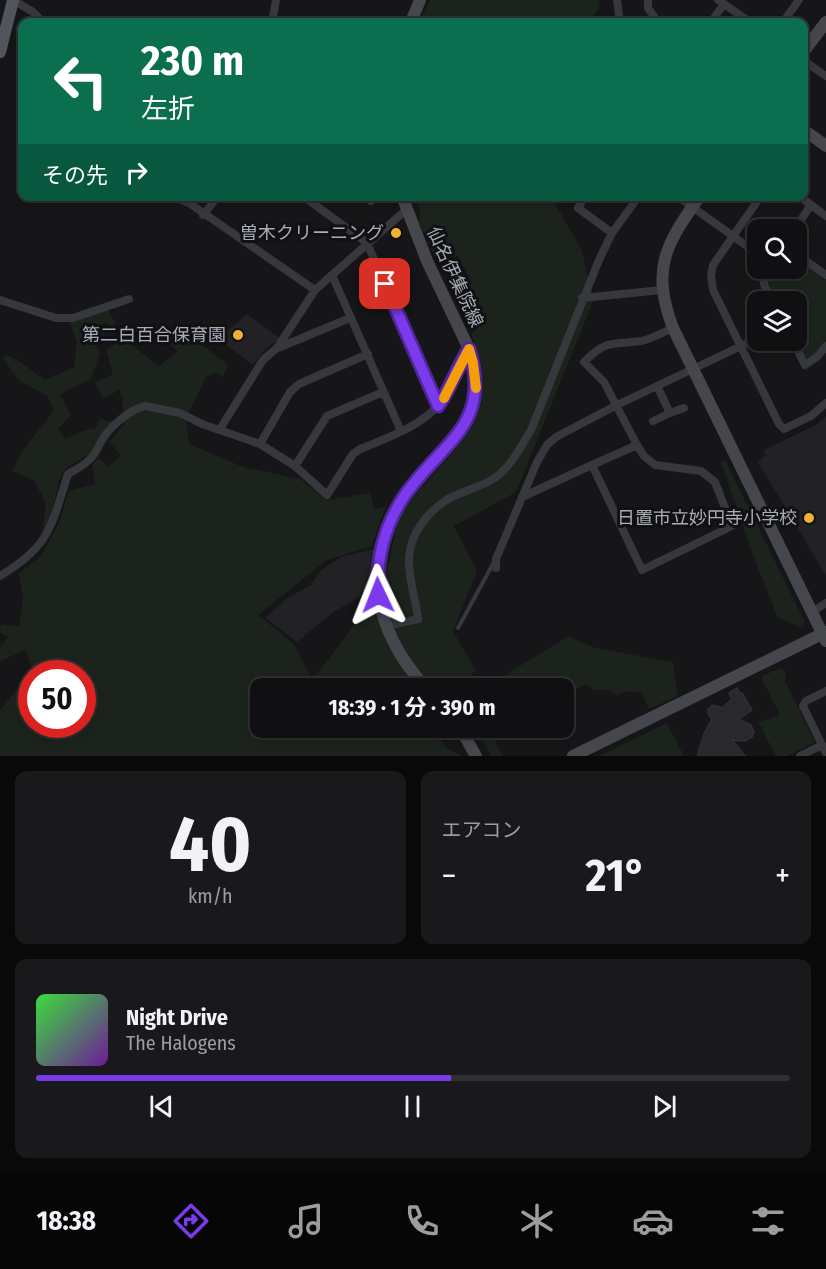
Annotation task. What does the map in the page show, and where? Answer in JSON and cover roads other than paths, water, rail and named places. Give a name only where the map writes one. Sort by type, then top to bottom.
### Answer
[{"type":"main road","points":[[0,52],[13,0]]},
{"type":"street","points":[[13,0],[39,18]]},
{"type":"street","points":[[273,18],[276,0]]},
{"type":"street","points":[[413,18],[420,0]]},
{"type":"street","points":[[617,0],[619,18]]},
{"type":"street","points":[[648,0],[648,8],[655,18]]},
{"type":"street","points":[[786,18],[798,1]]},
{"type":"street","points":[[713,18],[721,2],[744,18]]},
{"type":"street","points":[[808,46],[826,22]]},
{"type":"street","points":[[808,63],[826,76]]},
{"type":"street","points":[[808,133],[826,146]]},
{"type":"street","points":[[184,201],[315,290]]},
{"type":"street","points":[[203,214],[214,201]]},
{"type":"street","points":[[310,201],[367,243],[438,406]]},
{"type":"street","name":"仙名伊集院線","points":[[403,201],[427,261],[469,349],[476,385],[472,408],[467,420],[452,442],[406,493],[383,536],[377,573],[380,603],[386,626],[401,657],[418,678]]},
{"type":"street","points":[[582,201],[578,208],[612,233]]},
{"type":"street","points":[[386,626],[418,619],[409,558],[414,536],[423,521],[434,509],[449,499],[494,478],[508,466],[531,430],[582,298],[612,233],[635,201]]},
{"type":"street","points":[[683,201],[747,246]]},
{"type":"street","points":[[573,756],[825,635],[673,328],[665,307],[662,268],[666,253],[675,234],[697,201]]},
{"type":"street","points":[[757,201],[713,265],[711,275],[713,290],[779,424],[784,429],[811,416],[826,403]]},
{"type":"street","points":[[806,201],[826,216]]},
{"type":"street","points":[[801,219],[811,205]]},
{"type":"street","points":[[220,429],[263,360],[277,348],[315,290],[406,210]]},
{"type":"street","points":[[807,262],[826,275]]},
{"type":"street","points":[[332,274],[401,431]]},
{"type":"street","points":[[582,298],[662,290]]},
{"type":"street","points":[[0,300],[56,318],[74,318],[129,299]]},
{"type":"street","points":[[277,348],[350,318]]},
{"type":"street","points":[[592,465],[642,570],[732,526],[715,482],[701,471],[686,467],[666,468],[654,465],[644,456],[604,382],[584,362],[596,350],[609,343],[644,340],[673,328]]},
{"type":"street","points":[[496,563],[537,462],[547,445],[556,437],[617,405],[747,344]]},
{"type":"street","points":[[798,351],[805,365],[817,357],[826,346]]},
{"type":"street","points":[[0,576],[20,564],[35,551],[48,534],[68,474],[85,465],[94,456],[104,437],[118,422],[140,407],[180,413],[202,424],[260,444],[295,466],[327,495],[353,454],[421,421],[438,406],[450,388],[469,349]]},
{"type":"street","points":[[260,444],[290,392],[299,384],[368,354]]},
{"type":"street","points":[[657,386],[670,413]]},
{"type":"street","points":[[295,466],[327,416],[383,392]]},
{"type":"street","points":[[653,421],[684,408]]},
{"type":"street","points":[[521,498],[637,445]]},
{"type":"street","points":[[812,612],[826,603]]},
{"type":"street","points":[[801,756],[824,749],[803,706],[806,701],[826,691]]},
{"type":"street","points":[[466,738],[477,756]]},
{"type":"lane","points":[[458,628],[465,612],[496,563]]},
{"type":"place","name":"曽木クリーニング","points":[[396,233]]},
{"type":"place","name":"第二白百合保育園","points":[[238,335]]},
{"type":"place","name":"日置市立妙円寺小学校","points":[[809,518]]}]
